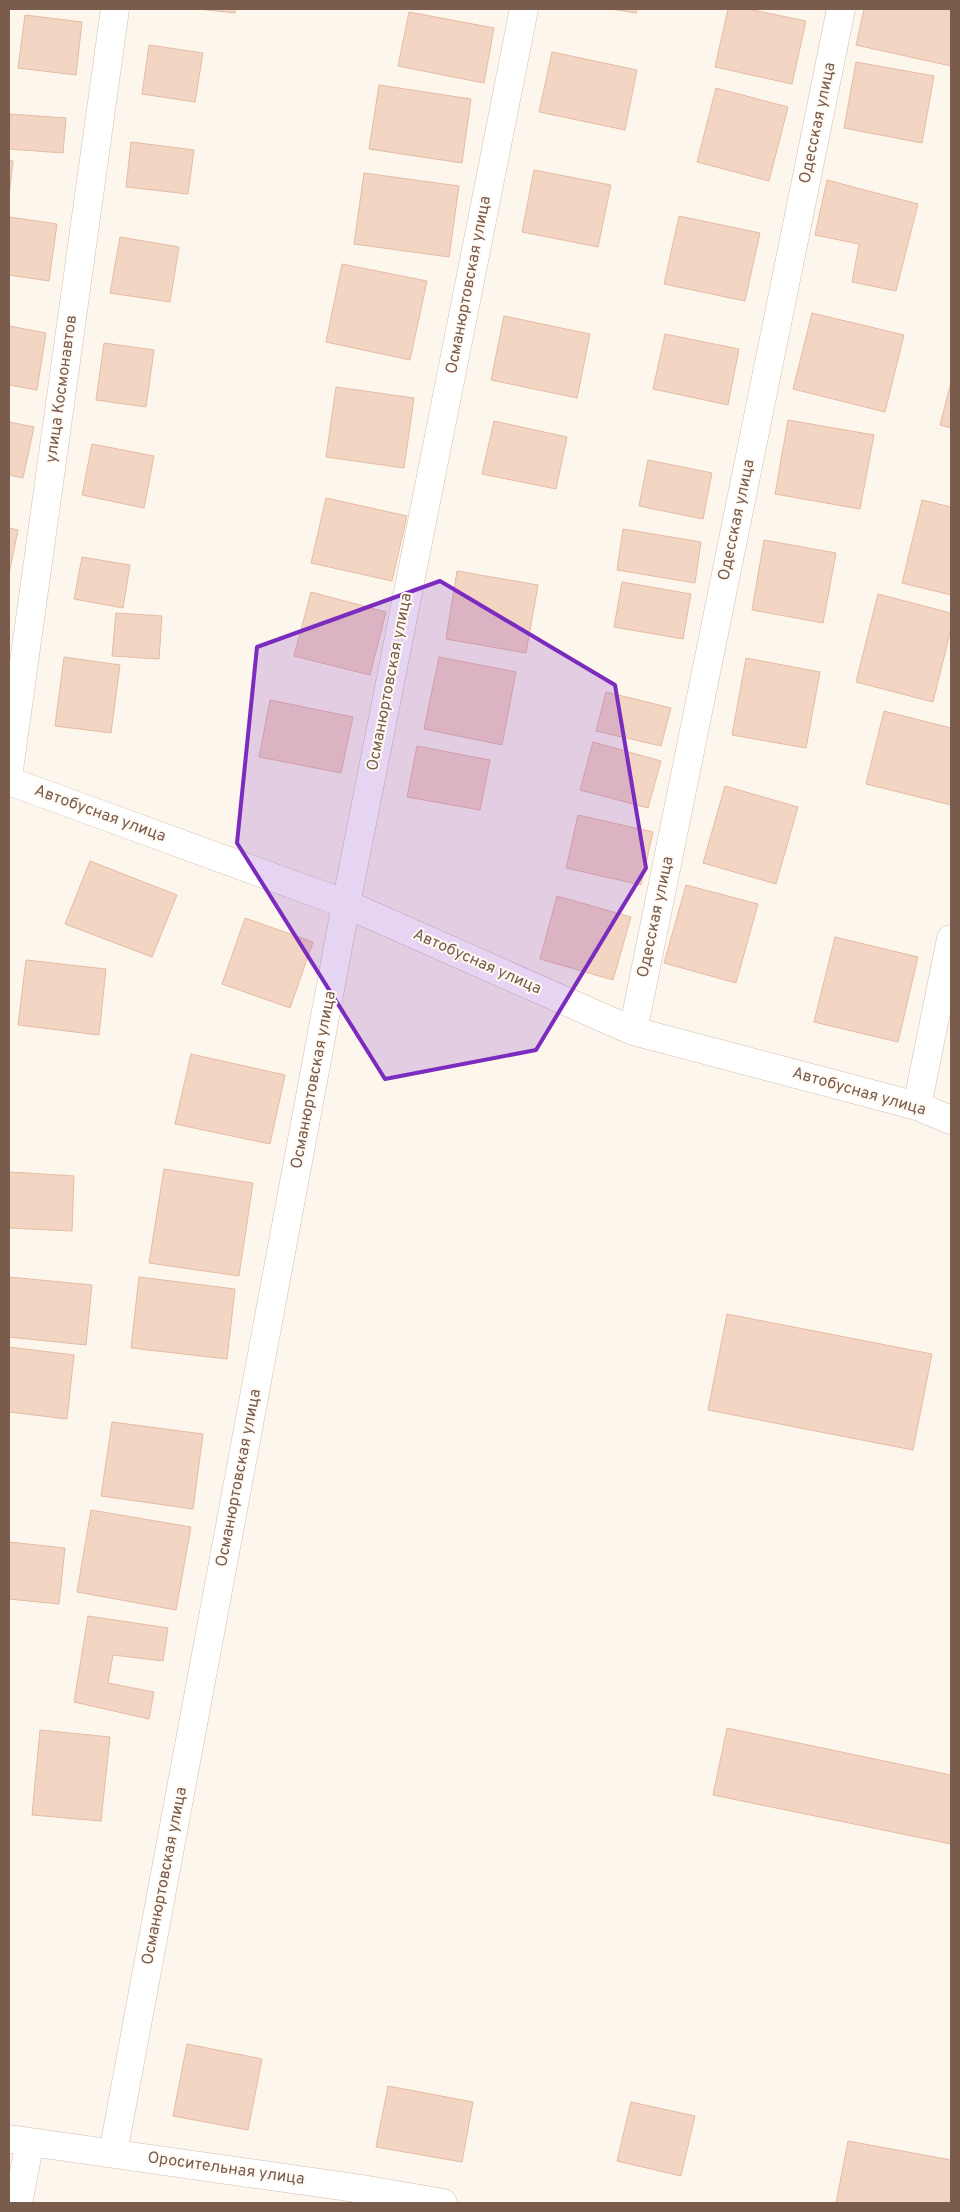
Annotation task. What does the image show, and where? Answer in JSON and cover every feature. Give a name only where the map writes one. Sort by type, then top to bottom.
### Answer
[{"type":"street","name":"улица Космонавтов","points":[[9,770],[115,9]]},
{"type":"street","name":"Османюртовская улица","points":[[113,2153],[346,904],[524,9]]},
{"type":"street","name":"Одесская улица","points":[[633,1031],[841,9]]},
{"type":"street","name":"Автобусная улица","points":[[9,781],[346,904],[633,1031],[917,1106],[951,1120]]},
{"type":"street","points":[[917,1106],[951,939]]},
{"type":"street","name":"Оросительная улица","points":[[20,2140],[362,2189],[443,2203]]},
{"type":"street","points":[[18,2203],[20,2140]]},
{"type":"highlighted area","points":[[440,581],[615,685],[646,868],[536,1050],[385,1079],[237,843],[257,647]]},
{"type":"building","points":[[198,9],[235,9],[235,13]]},
{"type":"building","points":[[611,9],[637,9],[636,13]]},
{"type":"building","points":[[728,9],[748,9],[806,21],[792,84],[715,67]]},
{"type":"building","points":[[864,9],[951,9],[951,66],[856,45]]},
{"type":"building","points":[[409,12],[494,28],[484,83],[398,66]]},
{"type":"building","points":[[25,15],[82,22],[76,75],[18,68]]},
{"type":"building","points":[[149,45],[203,53],[195,102],[142,94]]},
{"type":"building","points":[[552,52],[637,70],[625,130],[539,112]]},
{"type":"building","points":[[856,62],[934,76],[922,143],[844,128]]},
{"type":"building","points":[[379,85],[471,99],[462,163],[369,149]]},
{"type":"building","points":[[716,88],[788,107],[769,181],[697,162]]},
{"type":"building","points":[[10,114],[66,118],[63,153],[9,149]]},
{"type":"building","points":[[131,142],[194,150],[188,194],[126,187]]},
{"type":"building","points":[[9,160],[13,161],[9,197]]},
{"type":"building","points":[[534,170],[611,185],[598,247],[522,232]]},
{"type":"building","points":[[364,173],[459,186],[449,257],[354,244]]},
{"type":"building","points":[[827,180],[918,204],[896,291],[852,282],[859,244],[815,235]]},
{"type":"building","points":[[679,216],[760,233],[745,301],[664,284]]},
{"type":"building","points":[[9,217],[57,224],[49,281],[9,275]]},
{"type":"building","points":[[120,237],[179,247],[170,302],[110,293]]},
{"type":"building","points":[[342,264],[427,281],[410,360],[326,342]]},
{"type":"building","points":[[812,313],[904,335],[885,412],[793,389]]},
{"type":"building","points":[[504,316],[590,334],[577,398],[491,380]]},
{"type":"building","points":[[9,326],[46,333],[37,390],[9,385]]},
{"type":"building","points":[[665,334],[739,349],[728,405],[653,389]]},
{"type":"building","points":[[104,343],[154,350],[146,407],[96,400]]},
{"type":"building","points":[[951,382],[951,428],[940,425]]},
{"type":"building","points":[[336,387],[414,398],[404,468],[326,457]]},
{"type":"building","points":[[788,420],[874,435],[860,509],[775,494]]},
{"type":"building","points":[[494,421],[567,437],[556,489],[482,474]]},
{"type":"building","points":[[9,422],[34,427],[23,478],[9,475]]},
{"type":"building","points":[[92,444],[154,456],[144,508],[82,495]]},
{"type":"building","points":[[648,460],[712,473],[703,519],[639,506]]},
{"type":"building","points":[[326,498],[407,516],[392,581],[311,563]]},
{"type":"building","points":[[922,500],[951,507],[951,595],[902,583]]},
{"type":"building","points":[[9,528],[18,530],[9,574]]},
{"type":"building","points":[[623,529],[701,542],[695,583],[617,570]]},
{"type":"building","points":[[764,540],[836,553],[823,623],[752,610]]},
{"type":"building","points":[[82,557],[130,565],[123,608],[74,599]]},
{"type":"building","points":[[457,571],[538,585],[526,653],[446,639]]},
{"type":"building","points":[[622,582],[691,594],[683,639],[614,627]]},
{"type":"building","points":[[311,592],[386,612],[370,675],[294,656]]},
{"type":"building","points":[[878,594],[951,613],[951,629],[933,702],[856,682]]},
{"type":"building","points":[[116,613],[162,616],[159,659],[112,656]]},
{"type":"building","points":[[64,657],[120,665],[111,733],[55,726]]},
{"type":"building","points":[[439,657],[516,672],[502,745],[424,729]]},
{"type":"building","points":[[746,658],[820,672],[806,748],[732,735]]},
{"type":"building","points":[[606,692],[671,708],[661,746],[596,731]]},
{"type":"building","points":[[270,700],[353,717],[341,773],[259,757]]},
{"type":"building","points":[[884,711],[951,728],[951,805],[866,784]]},
{"type":"building","points":[[593,742],[661,761],[648,808],[580,790]]},
{"type":"building","points":[[417,746],[490,760],[480,810],[407,797]]},
{"type":"building","points":[[725,786],[798,807],[776,884],[703,863]]},
{"type":"building","points":[[578,815],[653,832],[641,885],[566,868]]},
{"type":"building","points":[[90,861],[177,895],[152,957],[65,924]]},
{"type":"building","points":[[686,885],[758,904],[736,983],[664,963]]},
{"type":"building","points":[[557,896],[631,917],[613,980],[540,959]]},
{"type":"building","points":[[245,918],[313,942],[290,1008],[222,984]]},
{"type":"building","points":[[835,937],[918,957],[898,1042],[814,1022]]},
{"type":"building","points":[[26,960],[106,969],[99,1035],[18,1025]]},
{"type":"building","points":[[191,1054],[285,1075],[270,1144],[175,1124]]},
{"type":"building","points":[[164,1169],[253,1183],[239,1276],[149,1263]]},
{"type":"building","points":[[9,1172],[74,1176],[72,1231],[9,1228]]},
{"type":"building","points":[[9,1277],[92,1285],[86,1345],[9,1337]]},
{"type":"building","points":[[139,1277],[235,1289],[227,1359],[131,1348]]},
{"type":"building","points":[[727,1314],[932,1354],[913,1450],[708,1410]]},
{"type":"building","points":[[9,1347],[74,1355],[67,1419],[9,1412]]},
{"type":"building","points":[[112,1422],[203,1434],[193,1509],[101,1496]]},
{"type":"building","points":[[91,1510],[191,1527],[176,1610],[77,1592]]},
{"type":"building","points":[[9,1542],[65,1548],[59,1604],[9,1599]]},
{"type":"building","points":[[88,1616],[168,1628],[163,1661],[113,1655],[108,1683],[154,1692],[149,1719],[74,1702]]},
{"type":"building","points":[[727,1728],[951,1775],[951,1844],[713,1795]]},
{"type":"building","points":[[40,1730],[110,1737],[101,1821],[32,1815]]},
{"type":"building","points":[[187,2044],[262,2059],[248,2130],[173,2116]]},
{"type":"building","points":[[388,2086],[473,2102],[462,2162],[376,2147]]},
{"type":"building","points":[[631,2102],[695,2116],[681,2176],[617,2161]]},
{"type":"building","points":[[848,2141],[951,2160],[951,2203],[836,2203]]}]
